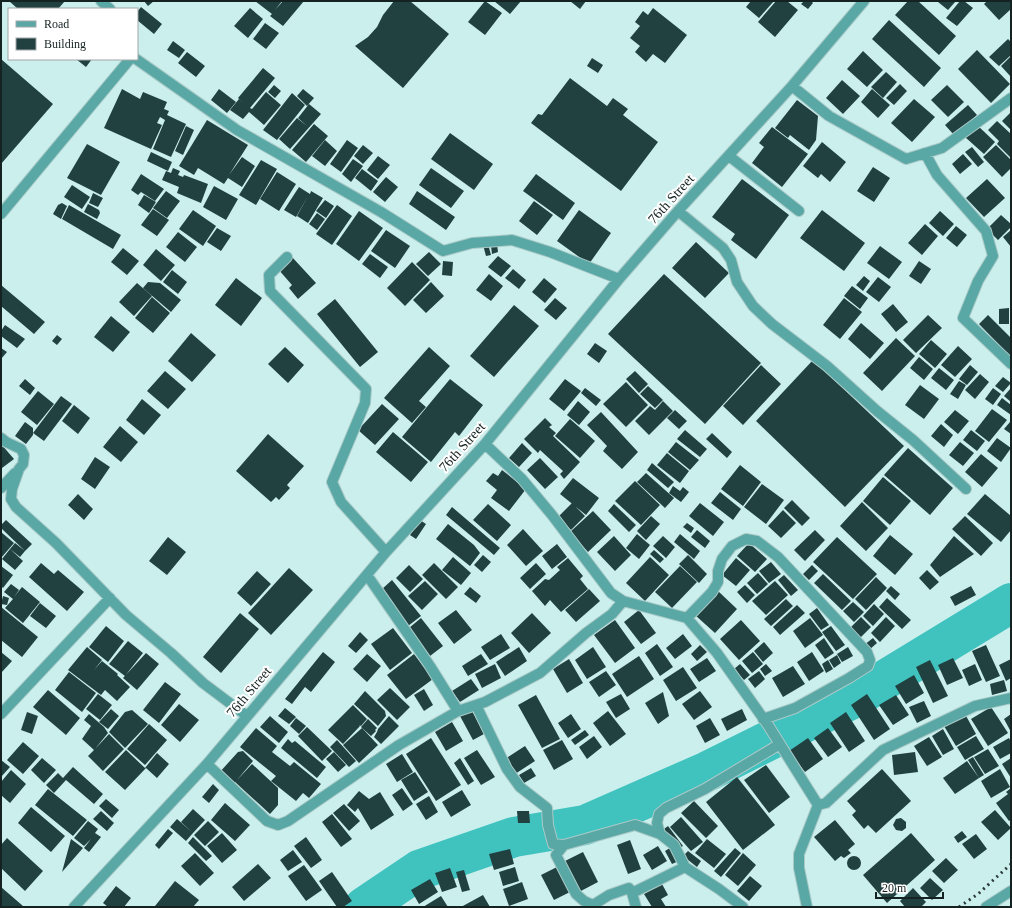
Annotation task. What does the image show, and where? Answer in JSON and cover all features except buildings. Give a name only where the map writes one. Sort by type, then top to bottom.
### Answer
[{"type":"street","points":[[101,1],[109,8]]},
{"type":"street","name":"76th Street","points":[[74,907],[207,764],[386,552],[485,444],[619,279],[678,211],[792,86],[864,1]]},
{"type":"street","points":[[1,214],[129,60]]},
{"type":"street","points":[[137,60],[237,130],[381,212],[442,251],[472,243],[512,240],[550,252],[619,279]]},
{"type":"street","points":[[792,86],[830,116],[906,159],[942,148],[1011,98]]},
{"type":"street","points":[[925,153],[937,175],[986,230],[993,256],[978,281],[963,318],[1011,364]]},
{"type":"street","points":[[729,156],[799,211]]},
{"type":"street","points":[[678,211],[723,248],[731,260],[737,282],[753,306],[772,324],[827,366],[877,411],[913,440],[966,489]]},
{"type":"street","points":[[287,257],[269,275],[270,291],[366,389],[365,403],[332,482],[341,502],[386,552]]},
{"type":"street","points":[[1,438],[6,442],[21,448],[24,455],[23,464],[1,488]]},
{"type":"street","points":[[485,444],[522,479],[552,515],[609,590],[623,601],[686,618],[717,653],[766,722],[818,805]]},
{"type":"street","points":[[19,469],[12,489],[11,499],[16,507],[56,543],[126,615],[204,683],[247,716]]},
{"type":"street","points":[[686,618],[712,592],[718,582],[718,571],[722,559],[732,546],[746,539],[758,541],[778,557],[868,652],[870,660],[868,666],[795,708],[766,722]]},
{"type":"street","points":[[367,574],[430,666],[458,711]]},
{"type":"street","points":[[1,714],[110,598]]},
{"type":"street","points":[[207,764],[267,821],[278,825],[288,821],[399,745],[458,711],[485,702],[540,673],[586,633],[612,614],[623,601]]},
{"type":"street","points":[[818,805],[826,803],[883,750],[975,706],[1011,698]]},
{"type":"street","points":[[476,705],[507,769],[520,786],[547,808],[548,824],[553,844],[564,845],[635,825],[660,834],[674,845],[685,867],[719,889],[742,907]]},
{"type":"street","points":[[660,834],[657,823],[658,818],[659,814],[666,808],[705,789],[779,742]]},
{"type":"street","points":[[807,907],[799,868],[799,854],[818,805]]},
{"type":"street","points":[[564,845],[556,855],[576,894],[593,905],[609,895],[629,888],[636,907]]},
{"type":"street","points":[[632,893],[685,867]]},
{"type":"street","points":[[986,907],[1011,891]]},
{"type":"waterway","points":[[364,907],[419,870],[514,837],[585,825],[708,771],[860,695],[1011,603]]},
{"type":"railway","points":[[959,907],[978,894],[1011,864]]}]
